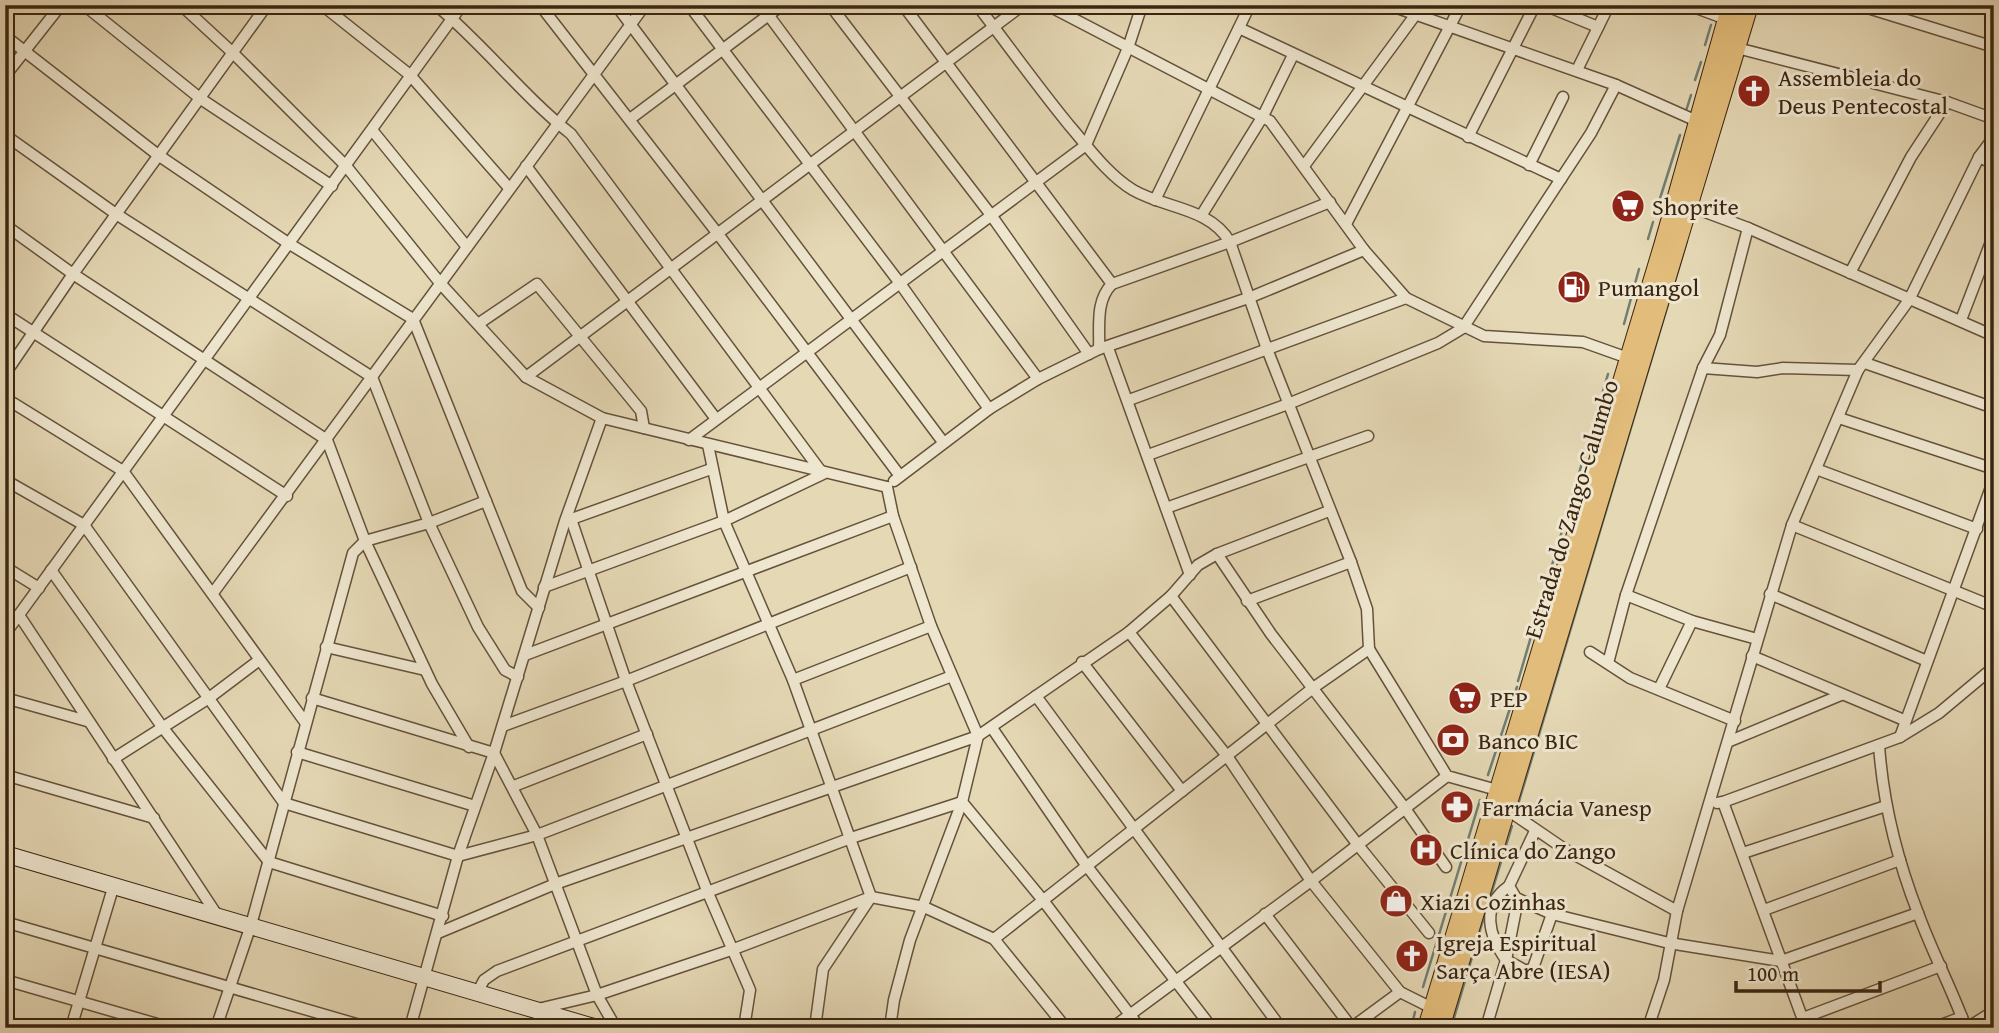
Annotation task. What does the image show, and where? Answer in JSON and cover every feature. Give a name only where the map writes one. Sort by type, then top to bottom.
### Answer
[{"type":"main road","name":"Estrada do Zango-Calumbo","points":[[1440,1028],[1749,5]]},
{"type":"main road","name":"Estrada do Zango-Calumbo","points":[[1427,1028],[1699,122],[1729,12]]},
{"type":"street","points":[[5,76],[61,5]]},
{"type":"street","points":[[84,5],[201,99],[332,186]]},
{"type":"street","points":[[181,5],[346,166],[440,283],[526,377],[602,418],[823,474],[887,487]]},
{"type":"street","points":[[5,374],[73,274],[267,5]]},
{"type":"street","points":[[322,5],[410,75],[509,188]]},
{"type":"street","points":[[436,5],[558,125],[571,134],[673,267],[823,474]]},
{"type":"street","points":[[5,634],[462,5]]},
{"type":"street","points":[[540,5],[718,234],[900,476]]},
{"type":"street","points":[[616,5],[943,442]]},
{"type":"street","points":[[213,593],[287,496],[413,319],[645,5]]},
{"type":"street","points":[[689,5],[899,282],[989,409]]},
{"type":"street","points":[[761,5],[1038,379]]},
{"type":"street","points":[[629,119],[782,5]]},
{"type":"street","points":[[830,5],[991,215],[1099,350],[1129,400],[1190,575]]},
{"type":"street","points":[[903,5],[1112,284]]},
{"type":"street","points":[[977,5],[1086,145],[1116,177],[1155,200],[1201,216],[1222,229],[1230,242],[1251,296],[1288,404],[1351,562],[1367,609],[1369,649],[1447,776],[1497,790]]},
{"type":"street","points":[[526,377],[1023,5]]},
{"type":"street","points":[[689,440],[851,317],[1086,145],[1128,47],[1142,5]]},
{"type":"street","points":[[1155,200],[1250,5]]},
{"type":"street","points":[[1389,5],[1577,70],[1699,122]]},
{"type":"street","points":[[1346,224],[1461,5]]},
{"type":"street","points":[[1468,137],[1535,5]]},
{"type":"street","points":[[1544,5],[1598,27]]},
{"type":"street","points":[[1577,70],[1609,5]]},
{"type":"street","points":[[1688,5],[1729,12]]},
{"type":"street","points":[[1871,5],[1871,9],[1994,47]]},
{"type":"street","points":[[1048,6],[1263,116],[1304,166],[1364,250],[1406,298],[1484,336],[1510,340],[1583,342],[1628,358]]},
{"type":"street","points":[[1304,166],[1416,14]]},
{"type":"street","points":[[1239,28],[1406,109],[1561,179]]},
{"type":"street","points":[[5,36],[158,155],[288,243],[413,319],[522,591],[539,608]]},
{"type":"street","points":[[1737,48],[1747,48],[1815,70],[1947,102],[1994,120]]},
{"type":"street","points":[[1201,216],[1263,116],[1293,55]]},
{"type":"street","points":[[1148,455],[1288,404],[1438,343],[1463,328],[1561,179],[1616,85]]},
{"type":"street","points":[[1529,165],[1563,97]]},
{"type":"street","points":[[1850,273],[1911,157],[1947,102]]},
{"type":"street","points":[[372,130],[467,247]]},
{"type":"street","points":[[5,135],[116,214],[372,377],[429,523],[478,627],[505,670],[518,677]]},
{"type":"street","points":[[1648,1028],[1664,980],[1677,911],[1730,741],[1756,639],[1792,525],[1861,366],[1909,300],[1979,157],[1994,137]]},
{"type":"street","points":[[1979,157],[1994,164]]},
{"type":"street","points":[[526,166],[716,419]]},
{"type":"street","points":[[1099,350],[1100,304],[1104,292],[1112,284],[1230,242],[1330,201]]},
{"type":"street","points":[[1689,206],[1748,228],[1994,336]]},
{"type":"street","points":[[5,225],[73,274],[327,440],[365,541],[425,670],[469,747]]},
{"type":"street","points":[[1608,663],[1626,595],[1703,368],[1720,335],[1748,228]]},
{"type":"street","points":[[1961,320],[1994,234]]},
{"type":"street","points":[[887,487],[989,409],[1038,379],[1099,350],[1251,296],[1364,250]]},
{"type":"street","points":[[478,324],[537,284],[641,411],[644,428]]},
{"type":"street","points":[[1129,400],[1406,298]]},
{"type":"street","points":[[5,314],[287,496]]},
{"type":"street","points":[[1703,368],[1758,372],[1783,368],[1861,366],[1994,408]]},
{"type":"street","points":[[5,398],[123,471],[213,593],[258,661],[305,722]]},
{"type":"street","points":[[410,1028],[458,856],[503,726],[544,587],[602,418]]},
{"type":"street","points":[[1839,418],[1994,469]]},
{"type":"street","points":[[1166,508],[1368,436]]},
{"type":"street","points":[[708,445],[724,521],[793,680],[872,897]]},
{"type":"street","points":[[568,520],[711,469]]},
{"type":"street","points":[[1816,469],[1977,529]]},
{"type":"street","points":[[544,587],[724,521],[823,474]]},
{"type":"street","points":[[1900,737],[1952,591],[1990,501],[1994,479]]},
{"type":"street","points":[[5,480],[84,526],[284,803],[458,856],[537,835],[952,676]]},
{"type":"street","points":[[887,487],[893,516],[931,626],[978,736],[962,802],[910,940],[894,1000],[890,1028]]},
{"type":"street","points":[[216,1028],[251,925],[353,553],[365,541],[429,523],[486,501]]},
{"type":"street","points":[[438,933],[555,884],[978,736],[1129,632],[1171,596],[1198,565],[1217,554],[1329,511]]},
{"type":"street","points":[[525,655],[893,516]]},
{"type":"street","points":[[568,520],[589,572],[626,681],[708,893],[750,990],[744,1028]]},
{"type":"street","points":[[1792,525],[1994,607]]},
{"type":"street","points":[[1217,554],[1247,601],[1404,807],[1446,867]]},
{"type":"street","points":[[1247,601],[1351,562]]},
{"type":"street","points":[[5,567],[39,588]]},
{"type":"street","points":[[503,726],[626,681],[911,567]]},
{"type":"street","points":[[51,570],[163,728],[269,862],[443,916]]},
{"type":"street","points":[[1770,594],[1927,661]]},
{"type":"street","points":[[1626,595],[1692,621],[1756,639]]},
{"type":"street","points":[[1171,596],[1358,845],[1429,933]]},
{"type":"street","points":[[19,615],[87,722],[155,818],[217,915]]},
{"type":"street","points":[[1659,689],[1692,621]]},
{"type":"street","points":[[793,680],[931,626]]},
{"type":"street","points":[[1129,632],[1227,756],[1311,881],[1400,992],[1433,1008]]},
{"type":"street","points":[[326,648],[425,670]]},
{"type":"street","points":[[994,939],[1313,688],[1369,649]]},
{"type":"street","points":[[1590,652],[1630,678],[1735,721]]},
{"type":"street","points":[[1752,656],[1904,720]]},
{"type":"street","points":[[113,759],[209,698],[258,661]]},
{"type":"street","points":[[1082,662],[1182,790]]},
{"type":"street","points":[[1710,804],[1723,802],[1900,737],[1939,713],[1994,667]]},
{"type":"street","points":[[1730,741],[1841,695]]},
{"type":"street","points":[[1036,696],[1281,1028]]},
{"type":"street","points":[[5,698],[87,722]]},
{"type":"street","points":[[312,698],[494,753],[514,786],[537,835],[597,995],[616,1028]]},
{"type":"street","points":[[992,728],[1086,864],[1212,1028]]},
{"type":"street","points":[[514,786],[647,734]]},
{"type":"street","points":[[1878,745],[1886,806],[1900,860],[1918,913],[1971,1024]]},
{"type":"street","points":[[297,752],[475,806]]},
{"type":"street","points":[[5,775],[155,818]]},
{"type":"street","points":[[1112,1028],[1311,881],[1447,776]]},
{"type":"street","points":[[477,993],[484,980],[497,971],[851,838],[962,802]]},
{"type":"street","points":[[962,802],[1042,899],[1140,1028]]},
{"type":"street","points":[[1723,802],[1744,853],[1804,1023],[1941,966]]},
{"type":"street","points":[[1744,853],[1886,806]]},
{"type":"street","points":[[1506,809],[1535,831],[1677,911]]},
{"type":"street","points":[[1535,831],[1509,886],[1494,900],[1489,920],[1493,942],[1506,960],[1526,971],[1533,968],[1552,914]]},
{"type":"street","points":[[5,854],[113,888],[217,915],[425,979],[595,1027]]},
{"type":"street","points":[[1764,910],[1900,860]]},
{"type":"street","points":[[1509,886],[1518,899],[1552,914],[1669,943],[1781,961],[1918,913]]},
{"type":"street","points":[[71,1028],[113,888]]},
{"type":"street","points":[[816,1028],[823,969],[872,897]]},
{"type":"street","points":[[538,1009],[597,995],[733,949],[872,897],[924,907],[994,939],[1066,1028]]},
{"type":"street","points":[[1486,1028],[1506,960],[1518,899]]},
{"type":"street","points":[[1265,914],[1351,1028],[1400,992]]},
{"type":"street","points":[[5,922],[370,1028]]},
{"type":"street","points":[[5,980],[171,1028]]},
{"type":"street","points":[[1933,1028],[1971,1024],[1994,1011]]},
{"type":"waterway","points":[[1705,45],[1711,25]]},
{"type":"waterway","points":[[1695,80],[1701,62]]},
{"type":"waterway","points":[[1686,111],[1691,95]]},
{"type":"waterway","points":[[1657,208],[1680,135]]},
{"type":"waterway","points":[[1648,239],[1653,222]]},
{"type":"waterway","points":[[1517,808],[1687,241]]},
{"type":"waterway","points":[[1624,324],[1639,269]]},
{"type":"waterway","points":[[1570,504],[1608,374]]},
{"type":"waterway","points":[[1518,681],[1567,514]]},
{"type":"waterway","points":[[1488,775],[1517,687]]},
{"type":"waterway","points":[[1423,987],[1480,800]]},
{"type":"waterway","points":[[1489,901],[1512,826]]},
{"type":"waterway","points":[[1451,1028],[1486,910]]},
{"type":"waterway","points":[[1411,1028],[1415,1012]]},
{"type":"place","name":"Assembleia do Deus Pentecostal","points":[[1754,91]]},
{"type":"place","name":"Shoprite","points":[[1628,206]]},
{"type":"place","name":"Pumangol","points":[[1574,287]]},
{"type":"place","name":"PEP","points":[[1465,698]]},
{"type":"place","name":"Banco BIC","points":[[1453,740]]},
{"type":"place","name":"Farmácia Vanesp","points":[[1457,807]]},
{"type":"place","name":"Clínica do Zango","points":[[1426,850]]},
{"type":"place","name":"Xiazi Cozinhas","points":[[1396,901]]},
{"type":"place","name":"Igreja Espiritual Sarça Abre (IESA)","points":[[1412,956]]}]
